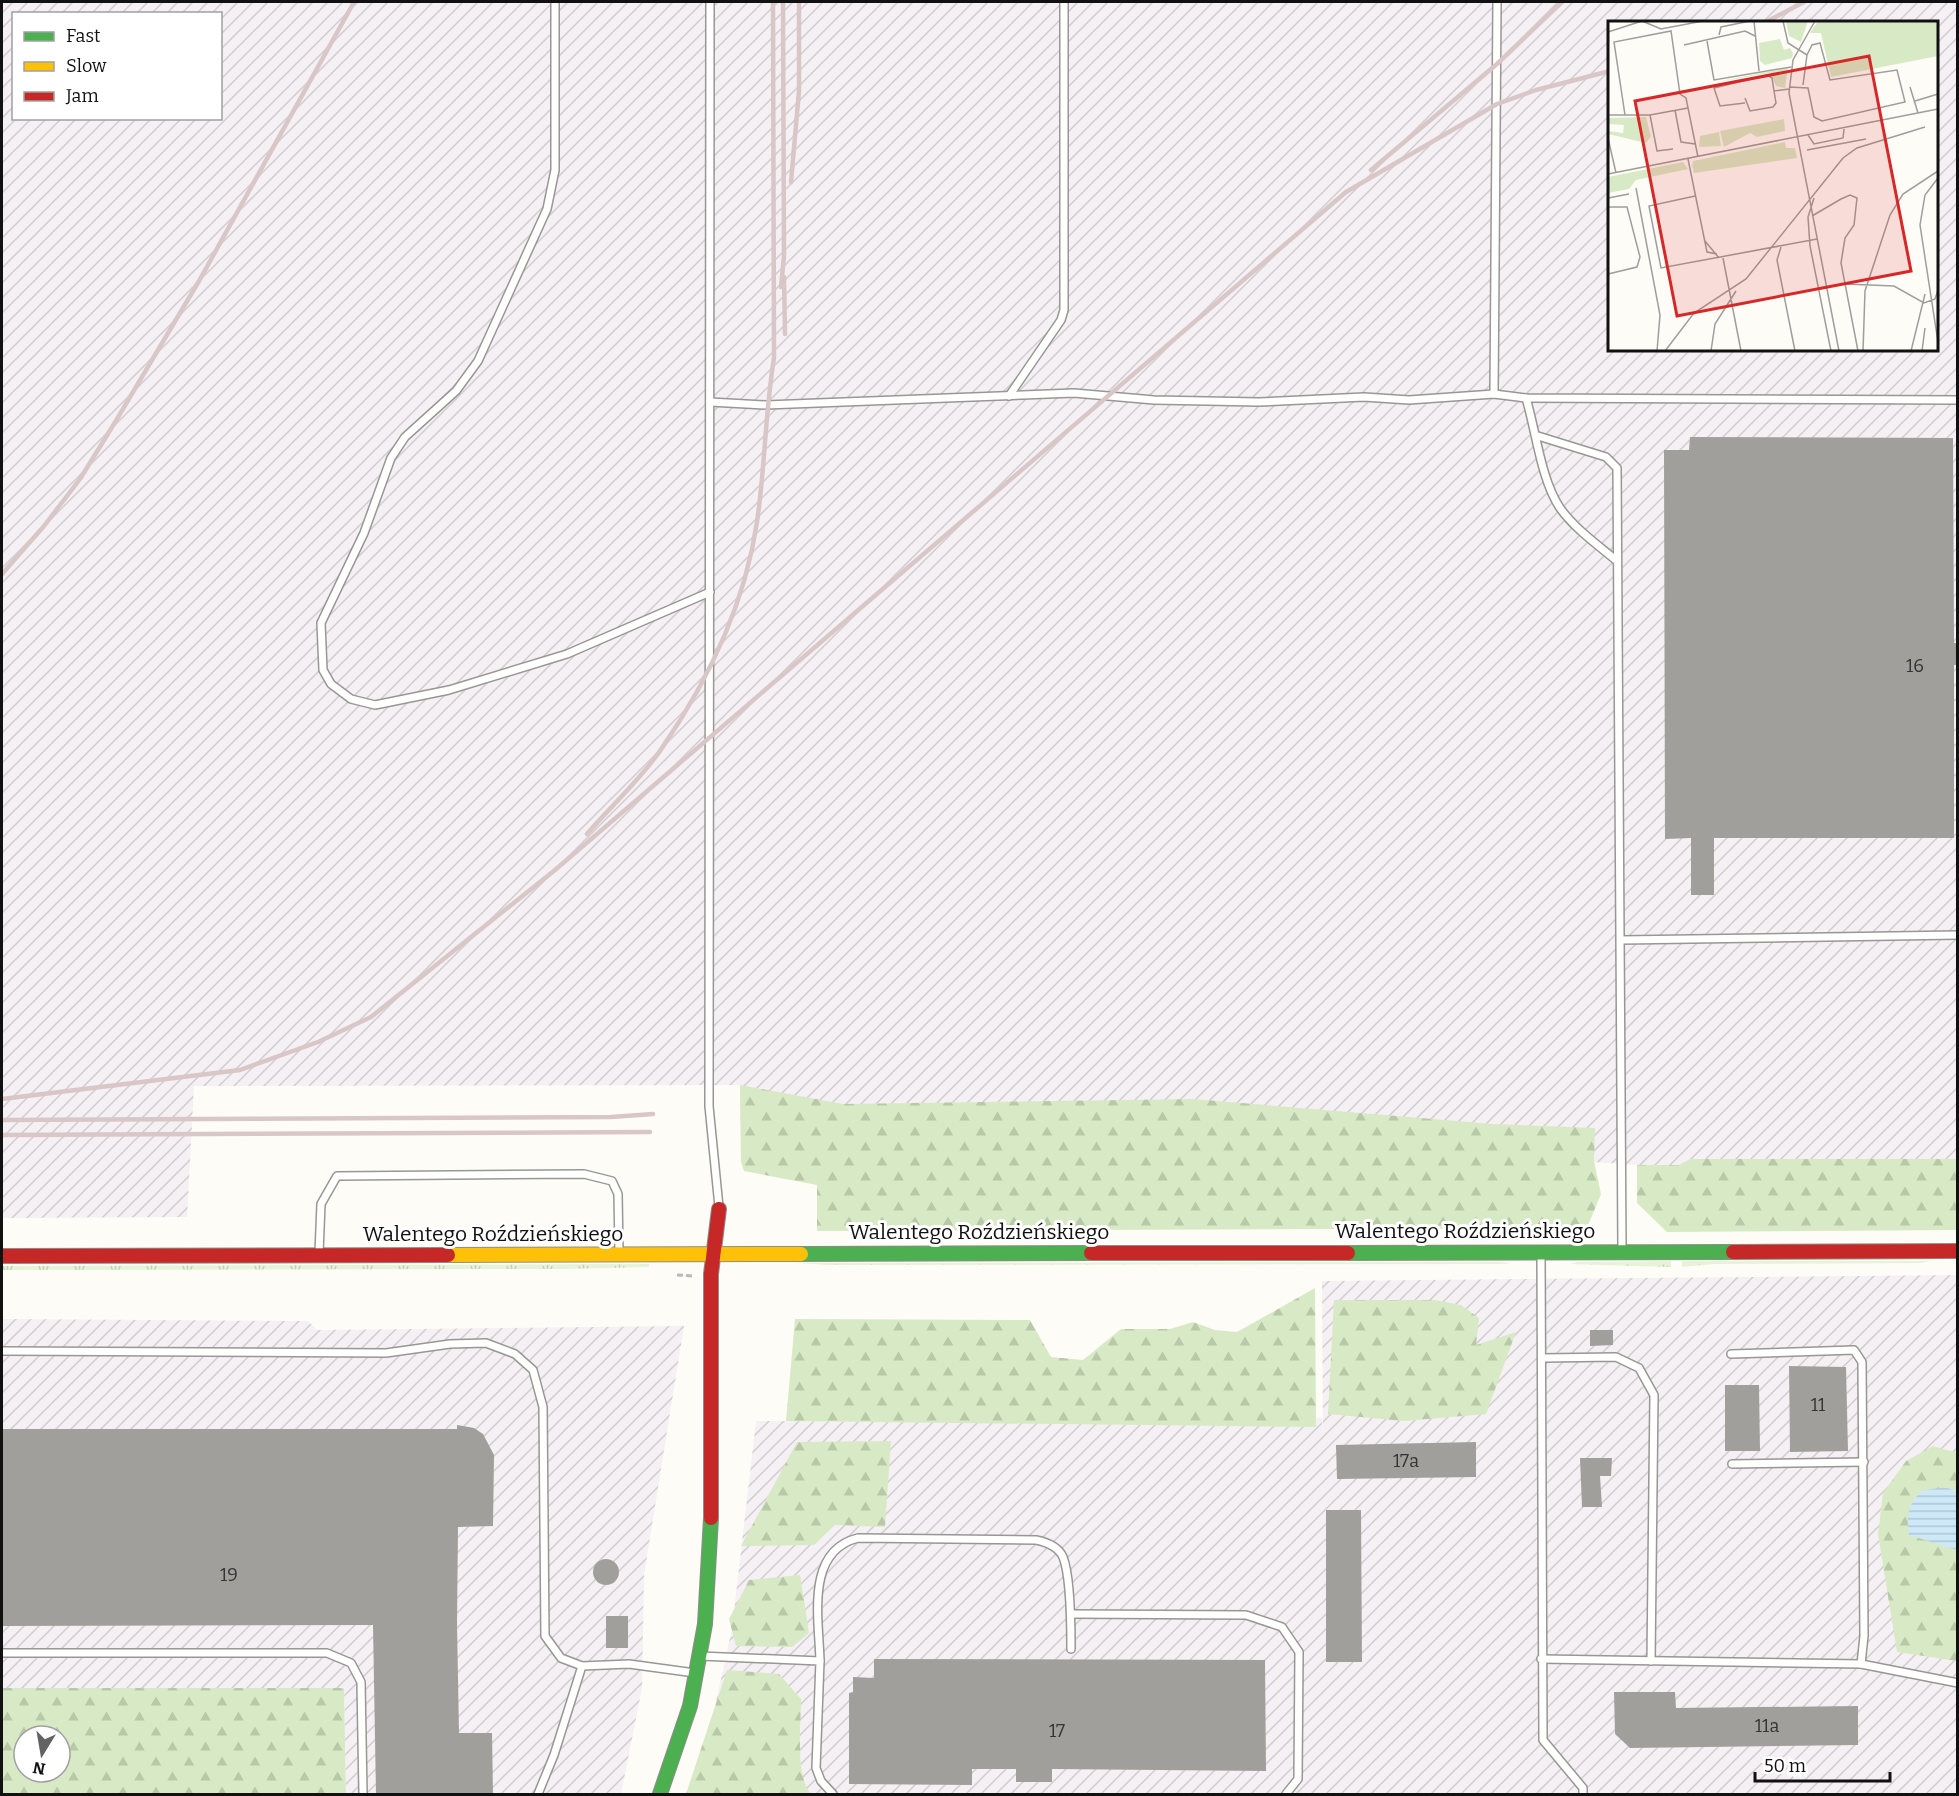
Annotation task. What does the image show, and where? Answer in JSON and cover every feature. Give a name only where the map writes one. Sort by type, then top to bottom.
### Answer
[{"type":"street","points":[[660,1794],[680,1737],[700,1656],[710,1555],[711,1274],[719,1209]]},
{"type":"street","name":"Walentego Roździeńskiego","points":[[2,1256],[1958,1251]]},
{"type":"lane","points":[[555,2],[555,170],[547,209],[478,362],[456,391],[405,437],[391,458],[364,533],[321,623],[323,670],[331,684],[351,699],[375,705],[428,694],[567,654],[710,592]]},
{"type":"lane","points":[[710,2],[709,1106],[719,1209]]},
{"type":"lane","points":[[1009,396],[1055,329],[1064,310],[1064,2]]},
{"type":"lane","points":[[1494,394],[1497,2]]},
{"type":"lane","points":[[710,402],[766,405],[1074,393],[1154,400],[1259,402],[1364,397],[1409,400],[1494,394],[1526,398],[1958,400]]},
{"type":"lane","points":[[1526,398],[1538,436],[1540,456],[1560,507],[1573,523],[1617,561]]},
{"type":"lane","points":[[1538,436],[1606,457],[1617,468],[1622,1252]]},
{"type":"lane","points":[[1621,940],[1958,935]]},
{"type":"lane","points":[[319,1256],[321,1204],[337,1176],[561,1174],[584,1174],[612,1181],[618,1194],[619,1254]]},
{"type":"lane","points":[[1541,1252],[1543,1740],[1583,1788],[1583,1794]]},
{"type":"lane","points":[[2,1351],[386,1353],[450,1344],[486,1343],[515,1354],[533,1370],[543,1407],[545,1636],[561,1658],[582,1666],[629,1664],[697,1673]]},
{"type":"lane","points":[[1731,1354],[1854,1350],[1862,1362],[1864,1462],[1862,1664]]},
{"type":"lane","points":[[1543,1358],[1616,1357],[1639,1368],[1654,1395],[1651,1661]]},
{"type":"lane","points":[[1732,1464],[1864,1462]]},
{"type":"lane","points":[[833,1794],[821,1781],[816,1768],[819,1579],[831,1553],[844,1542],[858,1538],[1036,1540],[1049,1543],[1062,1556],[1071,1614],[1071,1649]]},
{"type":"lane","points":[[1071,1614],[1246,1615],[1282,1626],[1299,1652],[1298,1779],[1286,1794]]},
{"type":"lane","points":[[2,1653],[327,1653],[351,1663],[361,1682],[363,1794]]},
{"type":"lane","points":[[700,1656],[819,1661]]},
{"type":"lane","points":[[1541,1659],[1862,1664],[1958,1683]]},
{"type":"lane","points":[[538,1794],[554,1755],[582,1666]]},
{"type":"shaded area","points":[[2,2],[1957,2],[1957,1159],[1690,1159],[1680,1165],[1578,1161],[741,1162],[740,1085],[194,1086],[187,1217],[2,1218]]},
{"type":"shaded area","points":[[1957,1275],[1957,1794],[691,1794],[700,1775],[732,1629],[756,1421],[945,1422],[1322,1418],[1323,1435],[1322,1281]]},
{"type":"shaded area","points":[[2,1319],[308,1321],[317,1330],[684,1326],[644,1575],[642,1688],[621,1794],[346,1794],[344,1688],[2,1688]]},
{"type":"green space","points":[[740,1085],[843,1104],[1193,1099],[1493,1124],[1595,1128],[1594,1161],[1601,1194],[1587,1228],[817,1231],[817,1185],[744,1171],[741,1162]]},
{"type":"green space","points":[[1690,1159],[1957,1159],[1957,1230],[1667,1232],[1637,1203],[1637,1165],[1679,1165]]},
{"type":"green space","points":[[1671,1261],[1671,1267],[1570,1264],[1578,1262]]},
{"type":"green space","points":[[1682,1261],[1931,1261],[1920,1263],[1714,1264],[1682,1267]]},
{"type":"green space","points":[[1500,1262],[1512,1264],[828,1265],[795,1263]]},
{"type":"green space","points":[[649,1264],[649,1267],[562,1269],[2,1270],[2,1266]]},
{"type":"green space","points":[[1315,1288],[1316,1427],[786,1421],[795,1319],[1030,1320],[1051,1357],[1083,1360],[1121,1329],[1170,1329],[1193,1322],[1215,1330],[1237,1332]]},
{"type":"green space","points":[[1334,1300],[1434,1300],[1461,1305],[1479,1318],[1476,1345],[1516,1332],[1486,1414],[1404,1421],[1328,1414]]},
{"type":"green space","points":[[891,1441],[885,1527],[835,1525],[814,1545],[741,1546],[797,1442]]},
{"type":"green space","points":[[1933,1446],[1957,1453],[1957,1491],[1944,1487],[1952,1548],[1957,1550],[1957,1661],[1897,1652],[1878,1534],[1883,1493],[1906,1461]]},
{"type":"green space","points":[[800,1575],[809,1633],[792,1647],[736,1646],[729,1619],[749,1580]]},
{"type":"green space","points":[[727,1670],[779,1674],[801,1699],[801,1763],[806,1786],[811,1794],[686,1794]]},
{"type":"green space","points":[[2,1688],[344,1688],[346,1794],[2,1794]]},
{"type":"water","points":[[1944,1487],[1957,1491],[1957,1550],[1909,1535],[1909,1512],[1913,1501],[1921,1491]]},
{"type":"building","points":[[1690,437],[1953,438],[1954,643],[1958,643],[1958,665],[1954,665],[1954,838],[1714,838],[1714,895],[1691,895],[1691,838],[1665,839],[1664,450],[1689,450]]},
{"type":"building","points":[[1590,1330],[1613,1330],[1613,1345],[1590,1346]]},
{"type":"building","points":[[1789,1366],[1846,1367],[1848,1451],[1790,1452]]},
{"type":"building","points":[[1725,1385],[1759,1385],[1760,1451],[1725,1451]]},
{"type":"building","points":[[457,1425],[474,1428],[483,1434],[494,1455],[493,1526],[458,1527],[457,1624],[459,1733],[492,1733],[493,1794],[376,1794],[373,1625],[2,1626],[2,1429],[457,1429]]},
{"type":"building","points":[[1476,1442],[1476,1477],[1337,1479],[1336,1445]]},
{"type":"building","points":[[1580,1458],[1612,1458],[1611,1476],[1600,1476],[1602,1507],[1582,1507]]},
{"type":"building","points":[[1326,1510],[1361,1510],[1362,1662],[1326,1662]]},
{"type":"building","points":[[606,1559],[615,1563],[619,1572],[615,1581],[606,1585],[597,1581],[593,1572],[597,1563]]},
{"type":"building","points":[[606,1616],[628,1616],[628,1648],[606,1648]]},
{"type":"building","points":[[874,1659],[1265,1660],[1266,1771],[1052,1769],[1052,1782],[1016,1782],[1016,1769],[972,1769],[972,1785],[849,1784],[849,1693],[853,1692],[853,1677],[874,1678]]},
{"type":"building","points":[[1614,1692],[1675,1692],[1676,1708],[1858,1706],[1858,1745],[1630,1748],[1615,1734]]},
{"type":"railway","points":[[2,574],[44,526],[80,479],[114,424],[199,281],[354,2]]},
{"type":"railway","points":[[587,834],[654,759],[695,696],[734,611],[751,552],[760,502],[774,358],[773,2]]},
{"type":"railway","points":[[781,287],[784,256],[783,2]]},
{"type":"railway","points":[[791,182],[799,91],[799,2]]},
{"type":"railway","points":[[1371,170],[1497,64],[1562,2]]},
{"type":"railway","points":[[1768,21],[1804,2]]},
{"type":"railway","points":[[2,1099],[240,1070],[318,1042],[371,1017],[555,870],[1346,192],[1497,104],[1536,90],[1608,72]]},
{"type":"railway","points":[[784,277],[785,334]]},
{"type":"railway","points":[[2,1120],[611,1117],[653,1114]]},
{"type":"railway","points":[[2,1135],[650,1132]]},
{"type":"traffic: fast","points":[[1348,1253],[1733,1252]]},
{"type":"traffic: fast","points":[[801,1254],[1091,1253]]},
{"type":"traffic: fast","points":[[660,1794],[690,1706],[705,1624],[711,1518]]},
{"type":"traffic: slow","points":[[448,1255],[801,1254]]},
{"type":"traffic: jam","points":[[711,1518],[711,1274],[719,1209]]},
{"type":"traffic: jam","points":[[1733,1252],[1958,1251]]},
{"type":"traffic: jam","points":[[1091,1253],[1348,1253]]},
{"type":"traffic: jam","points":[[2,1256],[448,1255]]}]
